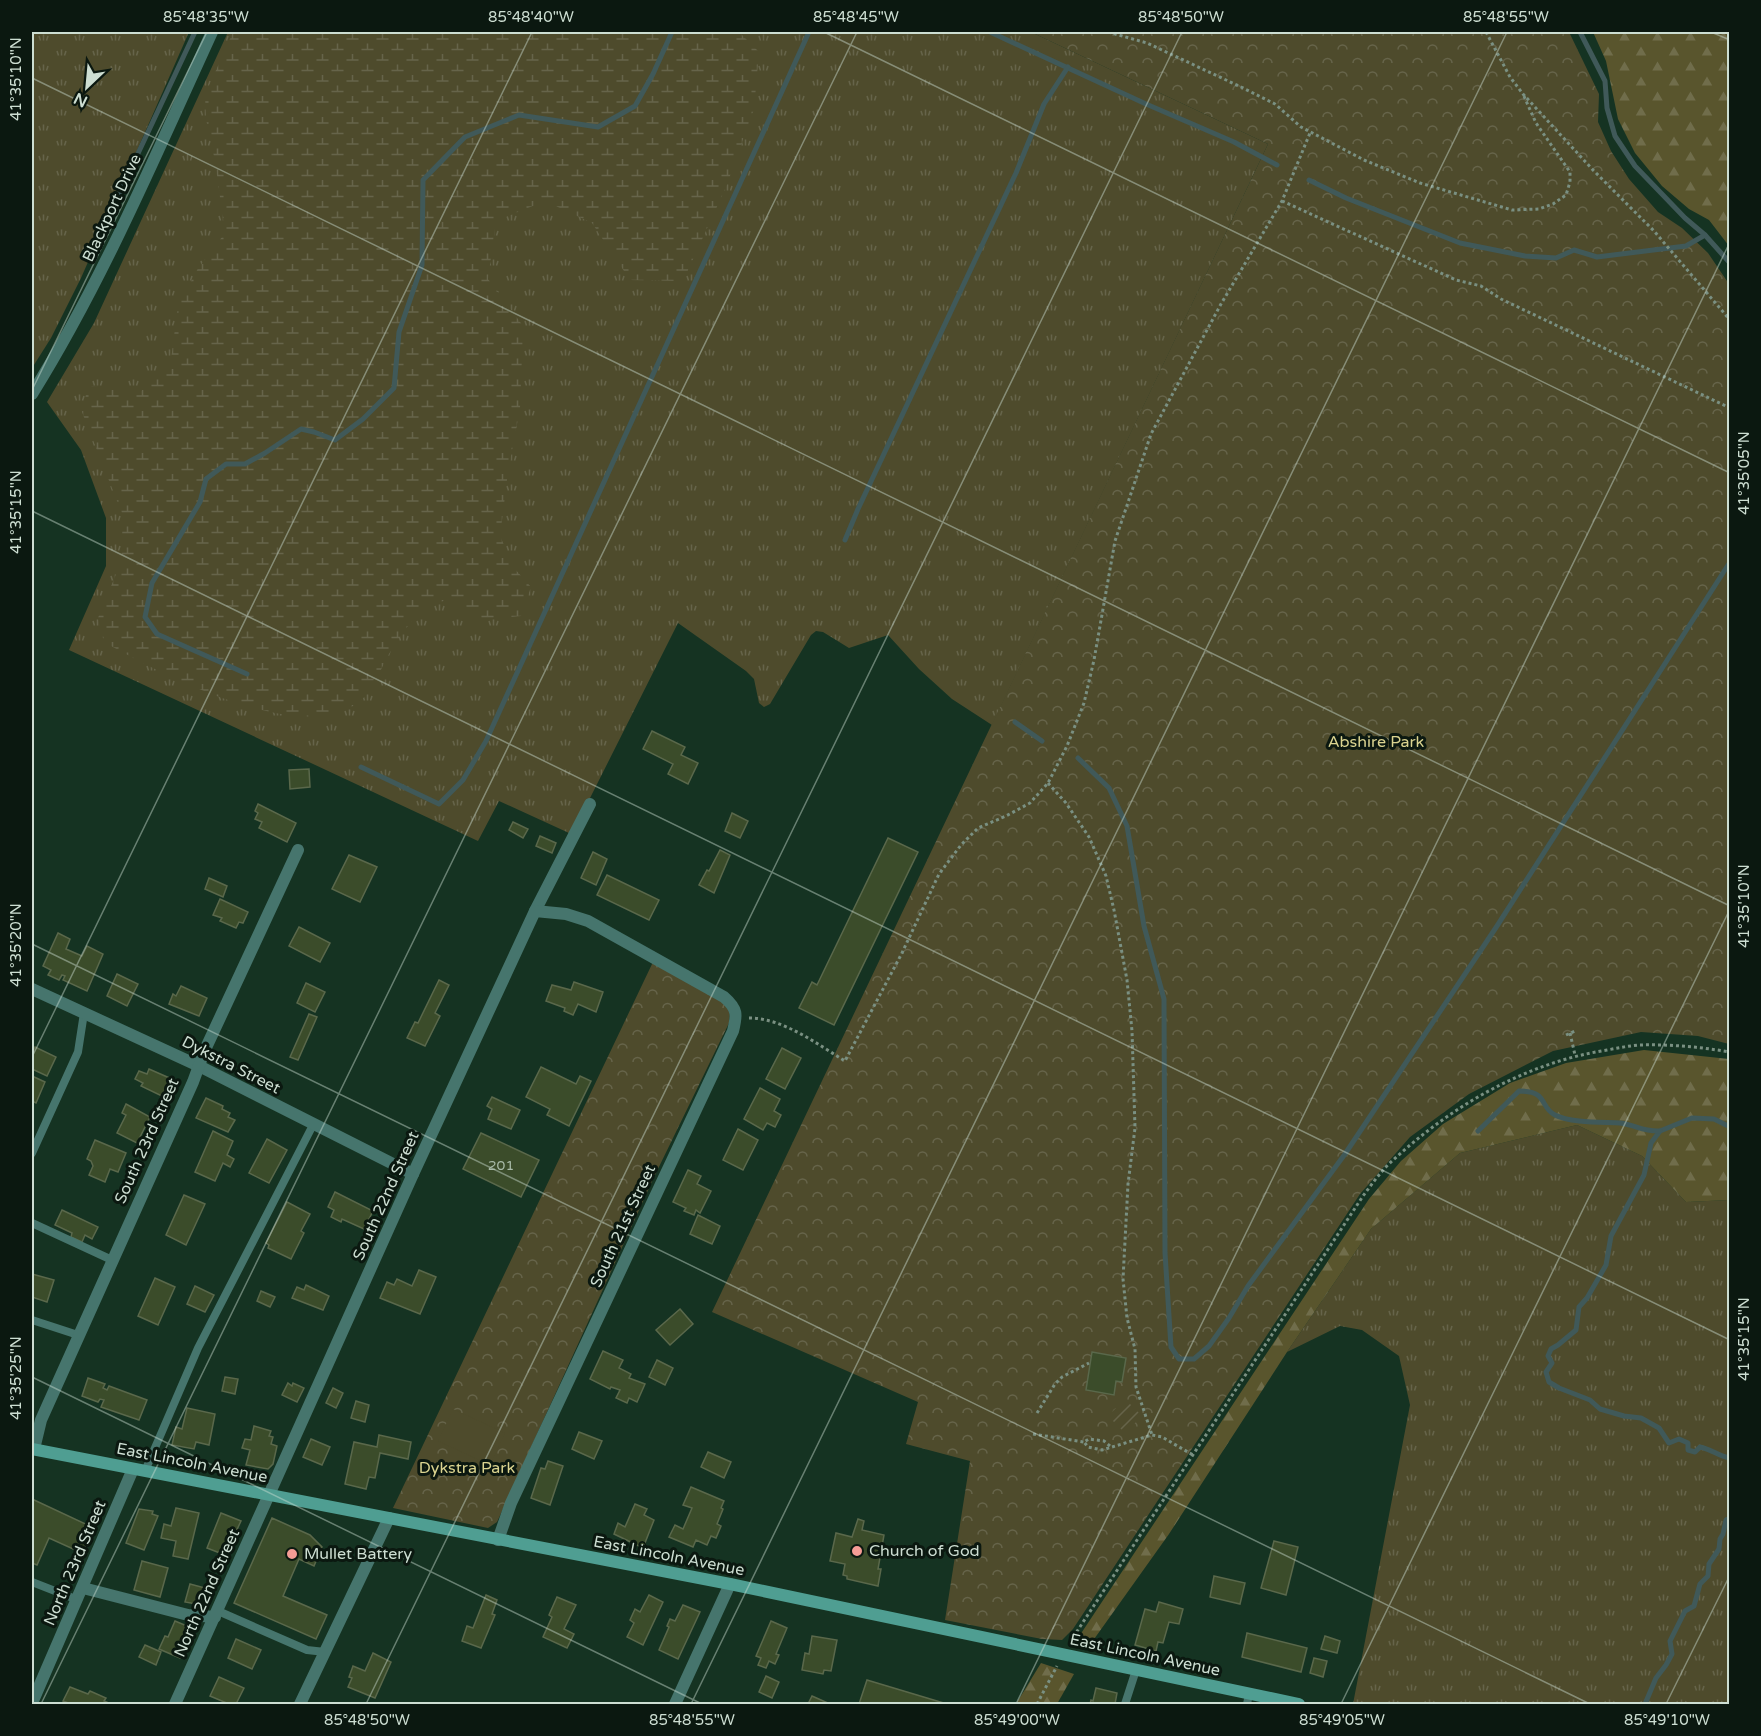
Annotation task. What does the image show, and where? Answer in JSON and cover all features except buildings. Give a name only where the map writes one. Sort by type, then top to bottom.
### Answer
[{"type":"main road","name":"East Lincoln Avenue","points":[[32,1451],[730,1584],[1136,1670],[1248,1699],[1299,1704]]},
{"type":"street","name":"Blackport Drive","points":[[32,394],[63,343],[96,280],[212,32]]},
{"type":"street","name":"South 22nd Street","points":[[269,1495],[413,1174],[535,911],[590,804]]},
{"type":"street","name":"South 23rd Street","points":[[32,1451],[41,1420],[78,1335],[204,1052],[298,850]]},
{"type":"street","points":[[535,911],[566,914],[588,921],[724,997],[733,1005],[736,1019]]},
{"type":"street","name":"Dykstra Street","points":[[32,989],[199,1066],[413,1174]]},
{"type":"street","name":"South 21st Street","points":[[498,1540],[511,1503],[733,1031],[736,1019]]},
{"type":"street","name":"North 23rd Street","points":[[32,1704],[80,1594],[139,1470]]},
{"type":"street","name":"North 22nd Street","points":[[175,1704],[269,1495]]},
{"type":"street","points":[[300,1704],[389,1518]]},
{"type":"street","points":[[675,1704],[730,1584]]},
{"type":"street","points":[[80,1594],[188,1615],[216,1614]]},
{"type":"lane","points":[[32,1153],[78,1052],[84,1013]]},
{"type":"lane","points":[[139,1470],[198,1348],[313,1125]]},
{"type":"lane","points":[[32,1223],[112,1260]]},
{"type":"lane","points":[[32,1320],[78,1335]]},
{"type":"lane","points":[[32,1582],[80,1594]]},
{"type":"lane","points":[[216,1614],[307,1650],[325,1652]]},
{"type":"lane","points":[[1125,1704],[1136,1670]]},
{"type":"path","points":[[1107,32],[1147,43],[1241,87],[1275,104],[1301,128],[1364,160],[1420,183],[1512,210],[1539,209],[1553,204],[1566,195],[1570,182],[1570,172],[1536,123],[1523,94]]},
{"type":"path","points":[[1486,32],[1510,77],[1523,94],[1654,231],[1730,320]]},
{"type":"path","points":[[736,1019],[758,1018],[777,1023],[845,1061],[902,953],[939,874],[961,845],[978,828],[1030,803],[1048,783],[1067,746],[1084,702],[1094,660],[1115,541],[1151,434],[1221,304],[1282,201],[1310,132]]},
{"type":"path","points":[[1282,201],[1456,280],[1481,286],[1501,299],[1730,408]]},
{"type":"path","points":[[1048,783],[1066,803],[1089,837],[1106,876],[1127,980],[1132,1031],[1135,1128],[1128,1184],[1123,1279],[1127,1318],[1135,1349],[1136,1388],[1152,1435]]},
{"type":"path","points":[[1566,1035],[1572,1032],[1575,1055]]},
{"type":"path","points":[[1037,1704],[1063,1655],[1193,1455],[1363,1196],[1390,1162],[1440,1120],[1475,1098],[1514,1077],[1575,1055],[1638,1045],[1695,1047],[1730,1052]]},
{"type":"path","points":[[1037,1413],[1062,1377],[1089,1363]]},
{"type":"path","points":[[1033,1434],[1084,1442],[1089,1439],[1104,1441],[1110,1446]]},
{"type":"path","points":[[1084,1442],[1088,1447],[1102,1450],[1152,1435],[1161,1437],[1193,1455]]},
{"type":"green space","points":[[32,32],[189,32],[81,278],[51,338],[32,368]]},
{"type":"green space","points":[[228,32],[1031,32],[1268,144],[992,725],[952,699],[919,669],[888,635],[849,648],[823,632],[816,631],[811,635],[770,704],[764,707],[759,703],[754,679],[746,671],[678,623],[588,802],[569,833],[499,801],[478,841],[69,650],[106,566],[106,518],[81,450],[47,402],[94,323]]},
{"type":"green space","points":[[233,32],[739,32],[759,52],[754,109],[726,187],[683,281],[630,280],[592,223],[545,201],[496,221],[488,279],[523,326],[520,408],[508,472],[500,536],[514,568],[531,587],[521,616],[478,620],[449,600],[423,605],[386,659],[367,694],[343,711],[312,716],[275,713],[237,703],[161,672],[104,642],[98,618],[121,562],[123,516],[82,412],[88,386],[141,391],[170,367],[178,306],[197,270],[225,233],[215,161],[206,119],[205,95]]},
{"type":"green space","name":"Abshire Park","points":[[1031,32],[1569,32],[1599,94],[1598,122],[1611,151],[1629,179],[1658,212],[1682,228],[1708,253],[1729,284],[1729,1044],[1698,1036],[1641,1032],[1553,1051],[1469,1094],[1410,1137],[1360,1194],[1073,1629],[1062,1640],[1042,1639],[945,1620],[970,1461],[906,1444],[918,1402],[712,1312],[1268,144]]},
{"type":"green space","points":[[1593,32],[1729,32],[1729,246],[1709,220],[1689,209],[1662,186],[1635,153],[1618,119],[1606,61]]},
{"type":"green space","name":"Dykstra Park","points":[[653,962],[721,1001],[730,1011],[729,1023],[655,1175],[497,1522],[488,1528],[393,1508]]},
{"type":"green space","points":[[1644,1050],[1729,1059],[1729,1200],[1686,1202],[1642,1156],[1577,1125],[1460,1153],[1371,1229],[1287,1352],[1169,1534],[1087,1649],[1079,1647],[1080,1635],[1369,1199],[1401,1161],[1443,1124],[1510,1083],[1566,1063]]},
{"type":"green space","points":[[1577,1125],[1642,1156],[1686,1202],[1729,1200],[1729,1704],[1353,1704],[1410,1405],[1399,1356],[1362,1330],[1340,1326],[1287,1352],[1371,1229],[1460,1153]]},
{"type":"green space","points":[[1125,1399],[1142,1416],[1125,1433],[1108,1416]]},
{"type":"green space","points":[[453,1409],[505,1433],[490,1465],[438,1441]]},
{"type":"green space","points":[[1041,1663],[1074,1674],[1057,1704],[1016,1704]]},
{"type":"waterway","points":[[103,228],[195,32]]},
{"type":"waterway","points":[[247,674],[157,634],[145,617],[152,583],[200,502],[206,479],[226,464],[245,464],[301,429],[335,440],[363,419],[394,388],[399,332],[422,265],[423,180],[465,137],[519,115],[598,127],[635,106],[672,32]]},
{"type":"waterway","points":[[361,767],[439,804],[463,780],[486,741],[809,32]]},
{"type":"waterway","points":[[990,32],[1234,142],[1277,165]]},
{"type":"waterway","points":[[1580,32],[1605,81],[1607,108],[1615,136],[1635,166],[1730,263]]},
{"type":"waterway","points":[[845,540],[1016,173],[1044,104],[1068,67]]},
{"type":"waterway","points":[[1309,180],[1346,198],[1460,243],[1525,256],[1556,258],[1574,250],[1597,257],[1686,246],[1705,235]]},
{"type":"waterway","points":[[1078,758],[1109,788],[1127,826],[1144,926],[1164,999],[1165,1253],[1171,1347],[1179,1359],[1194,1359],[1209,1346],[1248,1286],[1345,1154],[1497,926],[1730,562]]},
{"type":"waterway","points":[[1015,722],[1042,741]]},
{"type":"waterway","points":[[1478,1131],[1519,1091],[1539,1096],[1550,1112],[1561,1118],[1620,1123],[1660,1131]]},
{"type":"waterway","points":[[1730,1127],[1714,1119],[1692,1118],[1660,1131],[1651,1143],[1644,1175],[1611,1236],[1606,1265],[1587,1298],[1579,1307],[1576,1330],[1551,1349],[1548,1356],[1552,1363],[1546,1372],[1549,1382],[1590,1400],[1600,1409],[1641,1418],[1659,1428],[1669,1443],[1679,1439],[1688,1443],[1688,1450],[1695,1452],[1700,1447],[1730,1458]]},
{"type":"waterway","points":[[1645,1704],[1656,1678],[1672,1654],[1670,1641],[1685,1611],[1694,1606],[1700,1584],[1708,1576],[1709,1564],[1719,1549],[1726,1520],[1730,1518]]},
{"type":"place","name":"Church of God","points":[[857,1551]]},
{"type":"place","name":"Mullet Battery","points":[[292,1554]]}]
